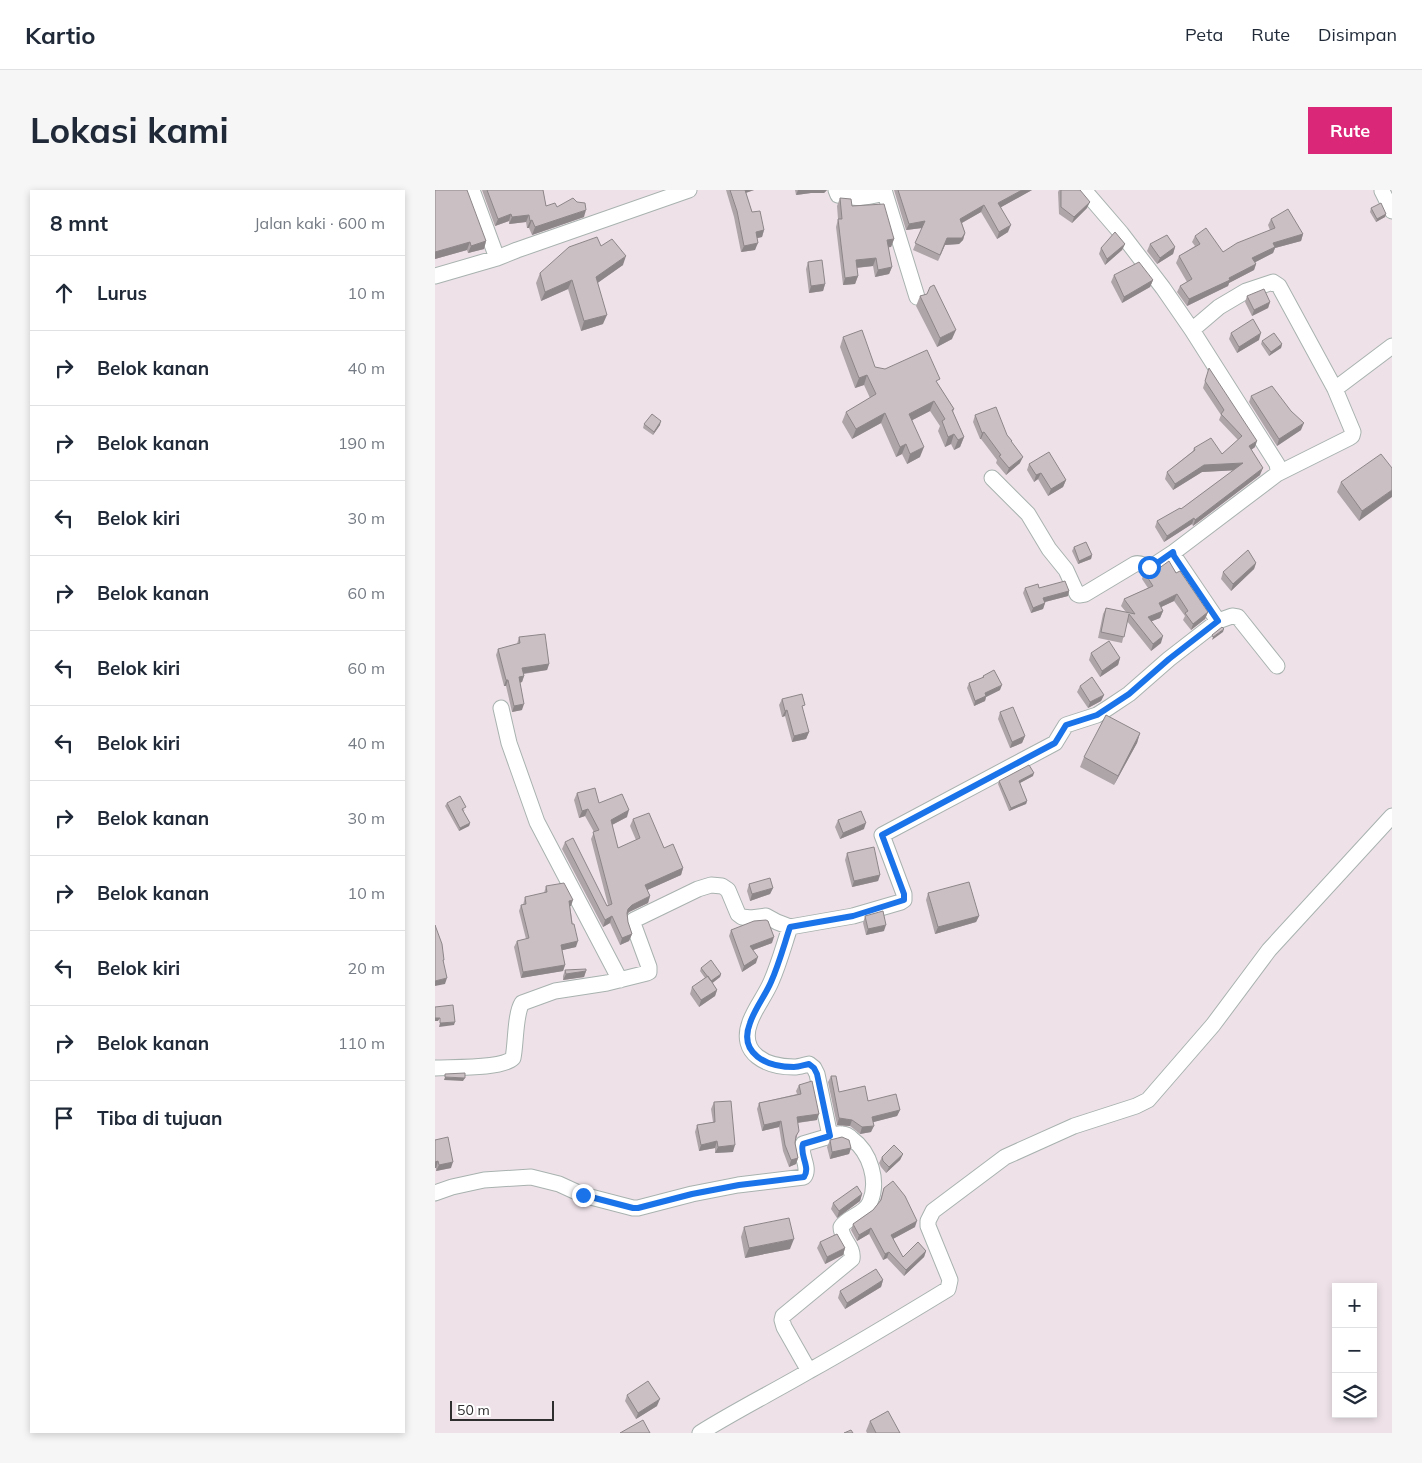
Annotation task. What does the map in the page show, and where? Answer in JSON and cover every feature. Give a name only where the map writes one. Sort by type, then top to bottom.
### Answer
[{"type":"street","points":[[472,190],[497,258]]},
{"type":"street","points":[[435,276],[497,258],[689,190]]},
{"type":"street","points":[[836,190],[838,195],[851,198],[861,198],[885,192],[917,297]]},
{"type":"street","points":[[1084,190],[1121,233],[1192,330],[1277,464],[1277,474]]},
{"type":"street","points":[[1382,191],[1392,210]]},
{"type":"street","points":[[992,478],[1028,514],[1049,549],[1066,570],[1079,595],[1085,594],[1135,564],[1140,563],[1151,567],[1277,474],[1352,436],[1352,428],[1335,389],[1277,284],[1269,283],[1242,293],[1219,307],[1192,330]]},
{"type":"street","points":[[1335,389],[1392,346]]},
{"type":"street","points":[[1173,552],[1218,621]]},
{"type":"street","points":[[435,1068],[493,1066],[508,1062],[513,1058],[519,1008],[522,1003],[555,991],[647,974],[650,969],[634,926],[634,920],[705,887],[722,886],[728,890],[738,914],[742,917],[766,916],[790,927],[853,916],[904,900],[904,894],[882,835],[1055,743],[1066,725],[1097,715],[1129,694],[1169,659],[1218,621],[1237,616],[1277,666]]},
{"type":"street","points":[[501,708],[509,743],[537,822],[620,980]]},
{"type":"street","points":[[700,1433],[732,1413],[891,1324],[948,1289],[950,1280],[928,1226],[928,1221],[933,1211],[1005,1158],[1074,1126],[1136,1106],[1153,1096],[1213,1025],[1269,950],[1392,816]]},
{"type":"street","points":[[790,927],[772,981],[750,1022],[747,1032],[748,1043],[753,1054],[770,1064],[794,1067],[809,1064],[814,1068],[817,1074],[830,1136]]},
{"type":"street","points":[[435,1193],[483,1180],[531,1177],[559,1184],[583,1195],[638,1208],[692,1194],[739,1185],[804,1177],[807,1171],[802,1152],[803,1144],[830,1136],[847,1135],[862,1148],[871,1166],[873,1180],[872,1197],[867,1209],[841,1227],[843,1237],[852,1250],[852,1259],[783,1316],[784,1327],[809,1371]]},
{"type":"building","points":[[435,190],[467,190],[486,241],[471,246],[470,242],[435,252]]},
{"type":"building","points":[[487,190],[543,190],[546,206],[555,203],[557,207],[573,198],[577,202],[585,203],[586,210],[535,227],[532,220],[530,221],[529,215],[512,217],[511,214],[498,219]]},
{"type":"building","points":[[730,190],[745,190],[752,212],[760,211],[764,230],[756,232],[758,243],[744,246],[737,211]]},
{"type":"building","points":[[898,190],[1022,190],[998,203],[1011,225],[999,232],[984,205],[960,219],[965,233],[962,238],[947,238],[940,255],[915,243],[925,221],[909,224]]},
{"type":"building","points":[[1061,190],[1080,190],[1090,202],[1074,217],[1061,207]]},
{"type":"building","points":[[840,198],[851,199],[852,206],[884,204],[894,239],[887,240],[892,267],[878,270],[876,258],[856,260],[858,276],[845,278],[838,219],[842,219]]},
{"type":"building","points":[[1381,203],[1386,214],[1377,219],[1371,208]]},
{"type":"building","points":[[1288,209],[1303,234],[1273,243],[1275,247],[1252,258],[1256,264],[1229,278],[1230,280],[1189,299],[1180,286],[1192,279],[1179,256],[1200,244],[1195,236],[1206,228],[1223,252],[1237,243],[1275,228],[1271,219]]},
{"type":"building","points":[[1115,232],[1125,244],[1107,259],[1101,248]]},
{"type":"building","points":[[1167,235],[1175,247],[1160,258],[1150,244]]},
{"type":"building","points":[[597,237],[601,246],[612,239],[626,256],[596,277],[607,315],[584,321],[572,280],[545,292],[540,273],[569,247]]},
{"type":"building","points":[[822,260],[825,284],[811,286],[808,262]]},
{"type":"building","points":[[1139,262],[1153,280],[1124,297],[1114,275]]},
{"type":"building","points":[[934,285],[956,330],[940,338],[920,296],[927,294],[930,287]]},
{"type":"building","points":[[1264,289],[1270,302],[1254,310],[1247,296]]},
{"type":"building","points":[[1253,319],[1261,333],[1239,347],[1231,333]]},
{"type":"building","points":[[862,330],[875,367],[885,369],[927,350],[940,379],[936,381],[954,409],[952,410],[964,437],[958,440],[954,434],[948,437],[942,421],[945,419],[934,401],[909,414],[924,447],[910,454],[906,444],[900,447],[885,413],[856,429],[846,412],[876,394],[867,375],[859,378],[843,337]]},
{"type":"building","points":[[1274,333],[1282,344],[1271,352],[1262,341]]},
{"type":"building","points":[[1209,368],[1257,441],[1249,446],[1263,468],[1195,520],[1194,518],[1167,536],[1157,521],[1181,509],[1243,463],[1204,465],[1175,484],[1167,472],[1195,450],[1194,448],[1211,438],[1222,454],[1242,436],[1221,414],[1224,410],[1205,381]]},
{"type":"building","points":[[1272,386],[1291,411],[1304,423],[1279,439],[1251,396]]},
{"type":"building","points":[[996,407],[1007,435],[1023,457],[1009,468],[984,432],[982,433],[975,415]]},
{"type":"building","points":[[652,414],[661,421],[654,432],[644,424]]},
{"type":"building","points":[[1049,452],[1066,480],[1051,489],[1041,473],[1036,475],[1029,464]]},
{"type":"building","points":[[1381,454],[1392,468],[1392,490],[1362,511],[1341,482]]},
{"type":"building","points":[[1086,542],[1092,555],[1079,561],[1074,547]]},
{"type":"building","points":[[1248,550],[1256,563],[1233,584],[1223,572]]},
{"type":"building","points":[[1169,561],[1176,573],[1180,571],[1208,612],[1193,624],[1185,613],[1188,611],[1177,594],[1159,603],[1163,611],[1148,617],[1163,636],[1153,644],[1129,614],[1124,637],[1101,632],[1106,608],[1135,614],[1124,599],[1153,586],[1144,572],[1149,569],[1158,569]]},
{"type":"building","points":[[1065,581],[1069,591],[1043,598],[1045,603],[1033,608],[1025,588],[1038,584],[1039,588]]},
{"type":"building","points":[[1222,627],[1224,629],[1213,637],[1212,635]]},
{"type":"building","points":[[545,634],[549,664],[522,668],[524,676],[519,677],[524,704],[514,706],[498,649],[520,643],[519,637]]},
{"type":"building","points":[[1109,641],[1120,658],[1102,671],[1091,653]]},
{"type":"building","points":[[994,670],[1002,685],[985,693],[986,696],[975,701],[969,683],[984,677]]},
{"type":"building","points":[[1092,677],[1104,695],[1090,702],[1080,686]]},
{"type":"building","points":[[802,694],[805,705],[802,706],[809,732],[794,736],[782,699]]},
{"type":"building","points":[[1013,707],[1025,736],[1012,742],[1000,712]]},
{"type":"building","points":[[1106,715],[1140,733],[1118,776],[1084,757]]},
{"type":"building","points":[[1029,765],[1034,773],[1019,781],[1027,801],[1011,808],[999,781]]},
{"type":"building","points":[[595,788],[599,803],[622,794],[629,810],[611,820],[618,848],[640,838],[633,819],[649,813],[664,848],[673,844],[683,868],[645,885],[650,896],[628,909],[628,922],[632,934],[622,938],[612,916],[605,920],[565,842],[573,838],[607,906],[612,904],[593,832],[599,830],[588,809],[582,811],[577,793]]},
{"type":"building","points":[[460,796],[466,807],[462,809],[470,823],[460,828],[447,803]]},
{"type":"building","points":[[861,811],[866,823],[843,833],[838,820]]},
{"type":"building","points":[[874,847],[880,875],[854,881],[847,853]]},
{"type":"building","points":[[770,878],[773,888],[752,894],[749,884]]},
{"type":"building","points":[[969,882],[979,916],[938,927],[928,893]]},
{"type":"building","points":[[564,883],[573,900],[569,901],[572,924],[574,924],[578,941],[561,945],[565,965],[523,972],[517,941],[529,938],[521,905],[526,904],[525,897],[547,892],[546,886]]},
{"type":"building","points":[[883,911],[886,925],[868,929],[865,916]]},
{"type":"building","points":[[766,920],[774,937],[750,946],[758,957],[744,966],[731,930],[754,921]]},
{"type":"building","points":[[435,925],[442,944],[447,978],[435,981]]},
{"type":"building","points":[[711,960],[721,974],[711,981],[701,968]]},
{"type":"building","points":[[586,969],[586,971],[566,974],[565,970]]},
{"type":"building","points":[[708,976],[717,990],[701,1000],[692,987]]},
{"type":"building","points":[[453,1005],[455,1022],[440,1023],[440,1018],[435,1018],[435,1007]]},
{"type":"building","points":[[465,1073],[465,1078],[445,1077],[445,1074]]},
{"type":"building","points":[[831,1076],[836,1076],[839,1092],[865,1086],[868,1101],[896,1094],[900,1110],[872,1117],[874,1126],[862,1127],[852,1120],[839,1118]]},
{"type":"building","points":[[812,1081],[819,1114],[797,1117],[799,1131],[795,1143],[798,1158],[791,1160],[785,1145],[781,1121],[764,1125],[759,1103],[801,1094],[799,1085]]},
{"type":"building","points":[[731,1101],[735,1145],[718,1147],[717,1141],[701,1145],[697,1125],[715,1122],[714,1102]]},
{"type":"building","points":[[448,1137],[453,1162],[439,1165],[438,1161],[435,1162],[435,1140]]},
{"type":"building","points":[[842,1137],[849,1140],[851,1148],[832,1152],[830,1140]]},
{"type":"building","points":[[894,1145],[903,1154],[889,1167],[882,1157]]},
{"type":"building","points":[[893,1181],[905,1196],[917,1221],[891,1235],[903,1257],[918,1242],[926,1251],[906,1270],[889,1252],[885,1254],[871,1228],[859,1235],[853,1224],[873,1210],[881,1200],[884,1188]]},
{"type":"building","points":[[857,1186],[862,1194],[839,1211],[833,1203]]},
{"type":"building","points":[[789,1218],[794,1239],[749,1248],[744,1227]]},
{"type":"building","points":[[837,1234],[845,1248],[827,1257],[820,1242]]},
{"type":"building","points":[[876,1269],[883,1280],[847,1303],[840,1291]]},
{"type":"building","points":[[648,1381],[660,1399],[638,1413],[627,1395]]},
{"type":"building","points":[[888,1411],[900,1433],[876,1433],[870,1421]]},
{"type":"building","points":[[643,1420],[650,1433],[620,1433]]},
{"type":"route","points":[[583,1195],[638,1208],[692,1194],[739,1185],[804,1177],[807,1171],[802,1152],[803,1144],[830,1136],[817,1074],[809,1064],[794,1067],[770,1064],[761,1060],[750,1049],[747,1032],[750,1022],[772,981],[790,927],[853,916],[904,900],[904,894],[882,835],[1055,743],[1066,725],[1097,715],[1129,694],[1169,659],[1218,621],[1173,552],[1149,567]]}]
